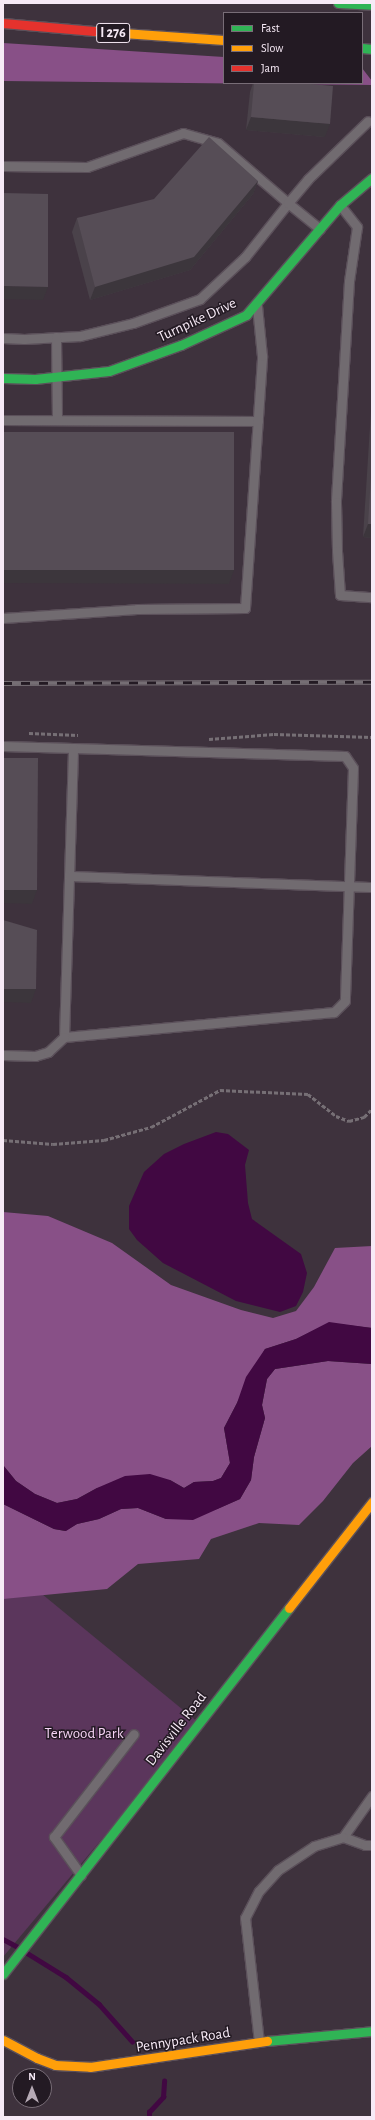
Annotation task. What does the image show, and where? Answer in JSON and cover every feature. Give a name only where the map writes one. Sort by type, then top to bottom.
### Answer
[{"type":"main road","points":[[338,3],[372,5]]},
{"type":"main road","name":"I 276","points":[[3,23],[127,34],[223,40]]},
{"type":"main road","name":"Turnpike Drive","points":[[3,378],[35,379],[109,371],[181,345],[246,315],[340,205],[372,178]]},
{"type":"main road","name":"Davisville Road","points":[[3,1974],[372,1502]]},
{"type":"main road","name":"Pennypack Road","points":[[3,2040],[37,2058],[55,2064],[90,2068],[260,2042],[372,2031]]},
{"type":"lane","points":[[3,338],[80,336],[133,323],[200,299],[245,257],[308,179],[368,121]]},
{"type":"lane","points":[[3,166],[86,167],[183,133],[218,143],[320,229]]},
{"type":"lane","points":[[340,205],[357,227],[349,281],[336,502],[340,595],[372,597]]},
{"type":"lane","points":[[3,618],[137,609],[245,608],[262,356],[257,302]]},
{"type":"lane","points":[[56,337],[57,420]]},
{"type":"lane","points":[[3,420],[258,421]]},
{"type":"lane","points":[[3,746],[345,756],[353,768],[345,1001],[334,1012],[64,1037],[48,1052],[35,1056],[3,1055]]},
{"type":"lane","points":[[64,1037],[73,748]]},
{"type":"lane","points":[[69,876],[372,887]]},
{"type":"lane","points":[[80,1874],[54,1837],[134,1734]]},
{"type":"lane","points":[[343,1837],[372,1796]]},
{"type":"lane","points":[[260,2042],[245,1918],[259,1891],[278,1870],[314,1846],[343,1837],[365,1845],[372,1845]]},
{"type":"path","points":[[25,733],[85,735]]},
{"type":"path","points":[[203,740],[274,734],[372,737]]},
{"type":"path","points":[[3,1140],[53,1144],[104,1140],[150,1127],[220,1090],[308,1094],[336,1116],[349,1121],[364,1117],[372,1108]]},
{"type":"green space","name":"Terwood Park","points":[[3,1562],[199,1723],[3,1957]]},
{"type":"shaded area","points":[[3,43],[223,57],[223,83],[3,81]]},
{"type":"shaded area","points":[[363,69],[372,81],[372,85],[280,84],[363,84]]},
{"type":"shaded area","points":[[216,1132],[228,1134],[249,1150],[245,1165],[248,1203],[252,1219],[301,1254],[307,1273],[303,1292],[296,1306],[280,1312],[236,1301],[163,1263],[137,1240],[129,1229],[129,1206],[144,1172],[164,1154],[184,1144]]},
{"type":"shaded area","points":[[3,1212],[48,1216],[112,1243],[171,1285],[241,1310],[273,1318],[296,1311],[314,1287],[335,1248],[372,1246],[372,1328],[329,1323],[296,1339],[265,1349],[224,1428],[230,1463],[221,1478],[213,1481],[194,1482],[184,1488],[170,1480],[97,1488],[77,1499],[57,1503],[35,1494],[16,1481],[3,1465]]},
{"type":"shaded area","points":[[329,1322],[372,1328],[372,1364],[328,1361],[275,1369],[267,1379],[262,1405],[265,1418],[254,1457],[251,1480],[240,1499],[193,1520],[166,1519],[138,1508],[121,1509],[99,1519],[77,1524],[66,1531],[54,1529],[3,1504],[3,1465],[16,1481],[35,1494],[57,1503],[77,1499],[97,1488],[125,1476],[150,1474],[170,1480],[184,1488],[194,1482],[213,1481],[221,1478],[230,1463],[224,1428],[237,1403],[246,1377],[265,1349],[296,1339]]},
{"type":"shaded area","points":[[328,1361],[372,1364],[372,1446],[353,1463],[323,1501],[299,1525],[259,1523],[211,1539],[199,1559],[138,1564],[107,1589],[3,1599],[3,1504],[54,1529],[65,1531],[77,1524],[99,1519],[121,1509],[138,1508],[166,1519],[217,1509],[240,1499],[251,1480],[254,1457],[265,1418],[262,1405],[267,1379],[275,1369]]},
{"type":"building","points":[[254,84],[312,84],[333,86],[330,124],[251,117]]},
{"type":"building","points":[[209,137],[258,181],[194,257],[95,287],[77,218],[154,199]]},
{"type":"building","points":[[3,193],[48,194],[48,287],[3,286]]},
{"type":"building","points":[[3,432],[234,432],[234,570],[3,570]]},
{"type":"building","points":[[372,461],[372,524],[368,524]]},
{"type":"building","points":[[3,758],[38,758],[37,890],[3,890]]},
{"type":"building","points":[[3,920],[37,930],[36,989],[3,989]]},
{"type":"waterway","points":[[3,1939],[18,1947]]},
{"type":"waterway","points":[[27,1953],[66,1977],[99,2004],[132,2041]]},
{"type":"waterway","points":[[149,2117],[149,2112],[163,2097],[164,2081]]},
{"type":"railway","points":[[3,683],[372,682]]},
{"type":"traffic: fast","points":[[338,3],[372,5]]},
{"type":"traffic: fast","points":[[363,48],[372,49]]},
{"type":"traffic: fast","points":[[3,378],[35,379],[109,371],[181,345],[246,315],[340,205],[372,178]]},
{"type":"traffic: fast","points":[[3,1974],[289,1608]]},
{"type":"traffic: fast","points":[[267,2041],[372,2031]]},
{"type":"traffic: slow","points":[[94,31],[223,40]]},
{"type":"traffic: slow","points":[[289,1608],[372,1502]]},
{"type":"traffic: slow","points":[[3,2040],[37,2058],[55,2065],[90,2067],[267,2041]]},
{"type":"traffic: jam","points":[[3,23],[94,31]]}]
